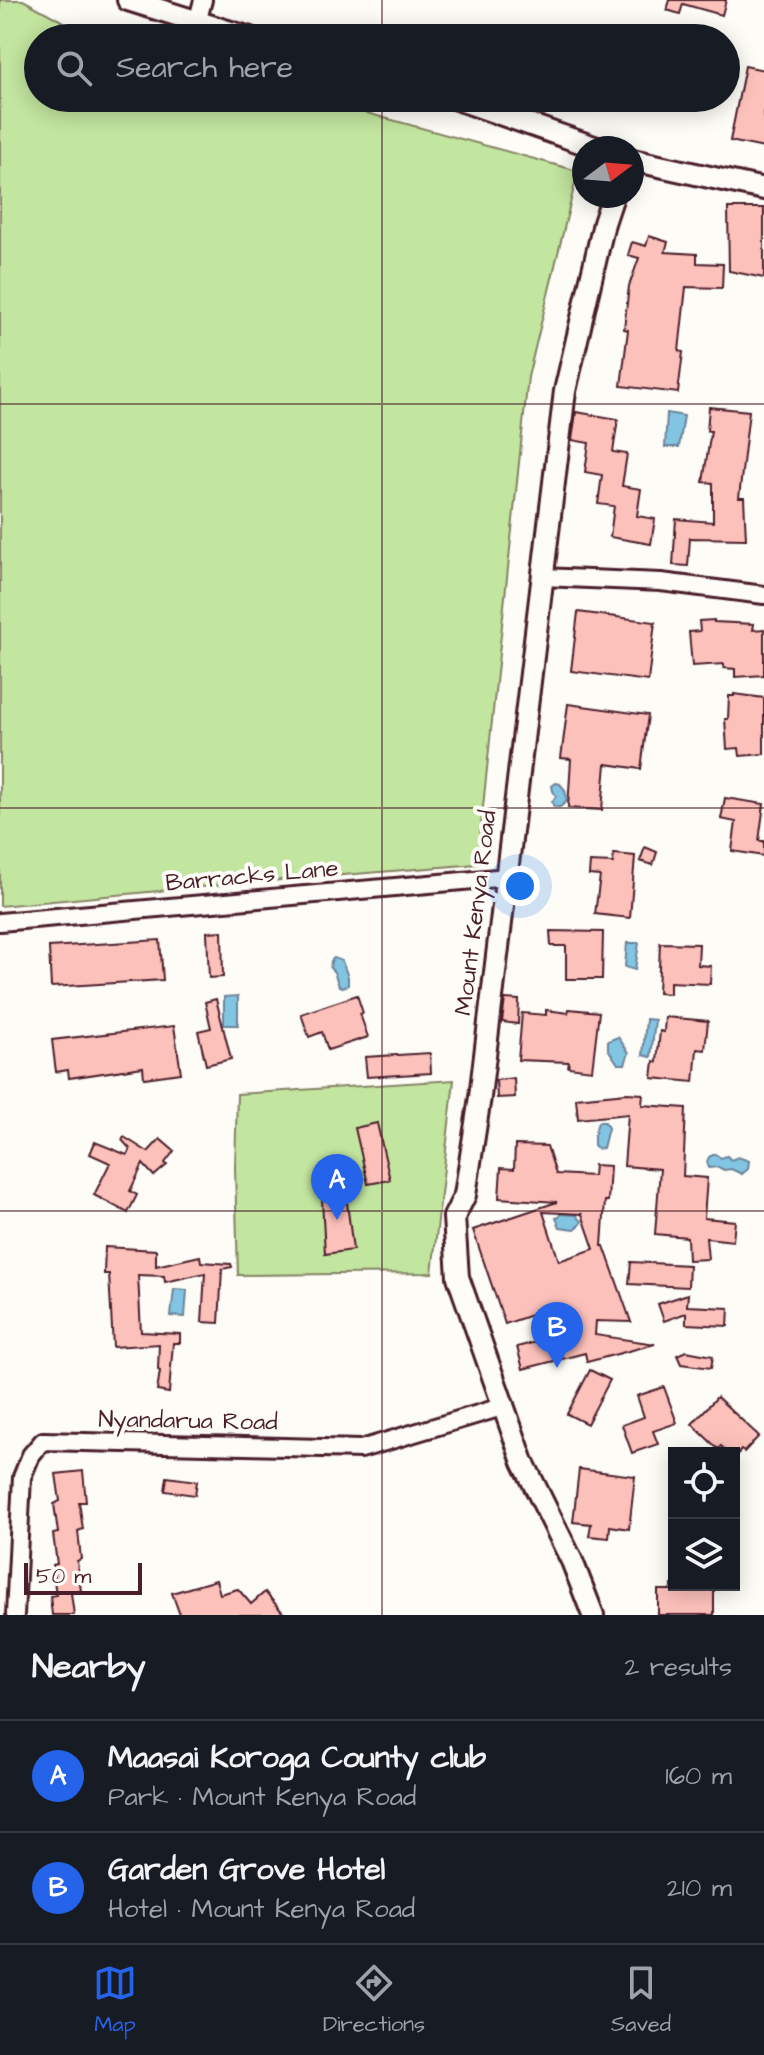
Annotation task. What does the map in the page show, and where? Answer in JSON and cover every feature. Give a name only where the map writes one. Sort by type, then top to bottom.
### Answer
[{"type":"main road","points":[[128,0],[201,24]]},
{"type":"main road","points":[[494,112],[572,139]]},
{"type":"main road","points":[[644,163],[764,189]]},
{"type":"main road","name":"Mount Kenya Road","points":[[593,1615],[572,1561],[523,1462],[458,1277],[454,1217],[465,1195],[480,1097],[565,391],[609,208]]},
{"type":"street","points":[[197,23],[203,0]]},
{"type":"street","points":[[542,577],[661,582],[764,595]]},
{"type":"street","name":"Barracks Lane","points":[[0,922],[508,877]]},
{"type":"street","name":"Nyandarua Road","points":[[15,1615],[22,1477],[31,1455],[43,1441],[361,1449],[505,1406]]},
{"type":"green space","points":[[0,0],[23,0],[67,24],[24,24],[24,112],[363,112],[572,169],[572,196],[528,377],[477,864],[0,906]]},
{"type":"green space","points":[[454,1080],[432,1273],[238,1275],[235,1168],[237,1094]]},
{"type":"water","points":[[667,413],[684,416],[679,447],[665,447]]},
{"type":"water","points":[[556,783],[565,790],[567,801],[560,807],[554,807],[552,802],[556,796],[552,786]]},
{"type":"water","points":[[627,943],[639,943],[635,970],[625,967]]},
{"type":"water","points":[[334,958],[342,961],[348,985],[339,986],[330,968]]},
{"type":"water","points":[[238,996],[238,1025],[224,1025],[224,997]]},
{"type":"water","points":[[646,1019],[655,1020],[651,1057],[643,1055]]},
{"type":"water","points":[[618,1037],[629,1053],[625,1064],[618,1064],[608,1049],[608,1041]]},
{"type":"water","points":[[598,1122],[605,1122],[608,1128],[603,1148],[598,1149],[594,1145],[594,1136]]},
{"type":"water","points":[[715,1154],[721,1158],[727,1156],[731,1160],[738,1157],[749,1161],[748,1169],[742,1174],[731,1169],[709,1168],[709,1157]]},
{"type":"water","points":[[560,1214],[577,1215],[581,1224],[575,1229],[560,1227],[556,1218]]},
{"type":"water","points":[[174,1289],[187,1290],[185,1317],[171,1316]]},
{"type":"building","points":[[670,0],[726,0],[722,15],[683,4],[680,14],[667,10]]},
{"type":"building","points":[[745,66],[764,70],[764,148],[730,141],[736,112],[740,112]]},
{"type":"building","points":[[728,208],[764,208],[764,278],[729,271]]},
{"type":"building","points":[[649,236],[668,242],[665,252],[697,254],[697,263],[723,264],[722,288],[686,287],[678,393],[621,386],[628,330],[624,329],[629,286],[639,258],[628,255],[632,242],[646,246]]},
{"type":"building","points":[[709,407],[749,411],[739,498],[744,498],[746,539],[690,538],[688,566],[673,565],[676,519],[713,522],[713,483],[703,482],[711,431],[707,431]]},
{"type":"building","points":[[576,412],[618,419],[613,452],[627,454],[622,486],[641,489],[637,516],[655,519],[651,544],[610,537],[614,506],[598,504],[602,475],[585,472],[589,443],[572,440]]},
{"type":"building","points":[[578,612],[655,622],[648,681],[571,671]]},
{"type":"building","points":[[699,621],[754,624],[753,630],[764,629],[764,675],[735,677],[735,669],[724,668],[724,664],[692,666],[689,632],[700,631]]},
{"type":"building","points":[[729,696],[764,698],[764,754],[740,756],[739,748],[727,749],[725,719],[728,719]]},
{"type":"building","points":[[568,704],[648,715],[641,769],[606,764],[602,810],[568,808],[571,759],[561,758]]},
{"type":"building","points":[[725,798],[764,804],[759,841],[764,841],[764,856],[732,851],[736,822],[721,819]]},
{"type":"building","points":[[645,847],[657,852],[653,865],[640,861]]},
{"type":"building","points":[[614,854],[635,856],[630,918],[595,914],[600,876],[589,875],[590,862],[613,863]]},
{"type":"building","points":[[222,931],[223,977],[209,978],[207,932]]},
{"type":"building","points":[[550,931],[603,932],[602,979],[566,979],[566,946],[551,946]]},
{"type":"building","points":[[160,940],[163,980],[51,987],[49,947]]},
{"type":"building","points":[[660,943],[699,944],[698,965],[711,966],[710,984],[670,982],[670,994],[658,993]]},
{"type":"building","points":[[357,995],[368,1037],[328,1050],[322,1032],[309,1037],[301,1014]]},
{"type":"building","points":[[216,999],[231,1059],[206,1065],[198,1031],[211,1028],[205,1002]]},
{"type":"building","points":[[505,999],[519,1000],[518,1024],[502,1022]]},
{"type":"building","points":[[569,1009],[599,1012],[592,1070],[568,1067],[569,1062],[518,1060],[522,1013],[546,1015],[546,1010],[568,1013]]},
{"type":"building","points":[[665,1017],[708,1021],[705,1050],[697,1049],[694,1082],[652,1078]]},
{"type":"building","points":[[174,1026],[181,1073],[144,1078],[143,1067],[69,1078],[68,1070],[56,1072],[52,1040]]},
{"type":"building","points":[[430,1053],[431,1073],[367,1077],[365,1057]]},
{"type":"building","points":[[514,1078],[515,1097],[497,1098],[496,1080]]},
{"type":"building","points":[[643,1094],[642,1105],[686,1108],[683,1176],[707,1178],[704,1218],[735,1221],[733,1241],[706,1238],[708,1259],[688,1260],[687,1237],[655,1234],[660,1169],[624,1166],[628,1114],[578,1119],[576,1098]]},
{"type":"building","points":[[377,1123],[390,1180],[368,1184],[355,1128]]},
{"type":"building","points":[[124,1137],[148,1152],[160,1139],[174,1151],[165,1163],[167,1165],[154,1176],[143,1164],[130,1191],[137,1195],[128,1213],[94,1195],[110,1163],[90,1154],[95,1142],[127,1155],[130,1149],[122,1140]]},
{"type":"building","points":[[515,1145],[547,1146],[556,1174],[593,1176],[594,1165],[610,1166],[602,1246],[631,1322],[596,1321],[595,1335],[655,1344],[587,1362],[585,1353],[523,1369],[517,1347],[555,1337],[546,1310],[505,1324],[473,1230],[557,1202],[499,1198],[501,1168],[514,1169]],"holes":[[[543,1212],[582,1214],[594,1249],[559,1261]]]},
{"type":"building","points":[[346,1195],[353,1250],[325,1254],[322,1199]]},
{"type":"building","points":[[105,1247],[156,1250],[156,1266],[200,1256],[201,1262],[231,1264],[232,1267],[222,1269],[219,1323],[202,1322],[205,1273],[165,1282],[164,1276],[138,1275],[141,1332],[180,1334],[180,1343],[173,1343],[169,1393],[157,1391],[159,1344],[113,1347],[109,1274],[104,1274]]},
{"type":"building","points":[[631,1262],[689,1265],[688,1287],[629,1284]]},
{"type":"building","points":[[688,1294],[687,1306],[729,1308],[728,1326],[686,1324],[686,1313],[664,1321],[658,1304]]},
{"type":"building","points":[[686,1351],[713,1356],[711,1368],[681,1364],[677,1355]]},
{"type":"building","points":[[590,1370],[610,1380],[587,1424],[567,1414]]},
{"type":"building","points":[[664,1387],[677,1423],[653,1431],[658,1444],[632,1453],[622,1425],[644,1417],[637,1396]]},
{"type":"building","points":[[717,1397],[759,1436],[744,1452],[740,1451],[740,1447],[716,1447],[692,1424]]},
{"type":"building","points":[[579,1469],[635,1476],[629,1529],[610,1526],[609,1538],[589,1536],[591,1524],[573,1522]]},
{"type":"building","points":[[83,1471],[86,1502],[79,1502],[83,1529],[78,1531],[81,1559],[77,1561],[81,1591],[71,1593],[74,1615],[52,1615],[50,1596],[56,1595],[52,1565],[57,1564],[53,1534],[58,1533],[54,1504],[60,1501],[56,1474]]},
{"type":"building","points":[[167,1477],[197,1481],[195,1495],[165,1491]]},
{"type":"building","points":[[216,1580],[220,1594],[238,1589],[251,1604],[265,1592],[285,1615],[180,1615],[172,1593]]},
{"type":"building","points":[[658,1590],[714,1591],[714,1615],[658,1615]]},
{"type":"place","name":"Maasai Koroga County club","points":[[337,1220]]},
{"type":"place","name":"Garden Grove Hotel","points":[[557,1368]]}]
